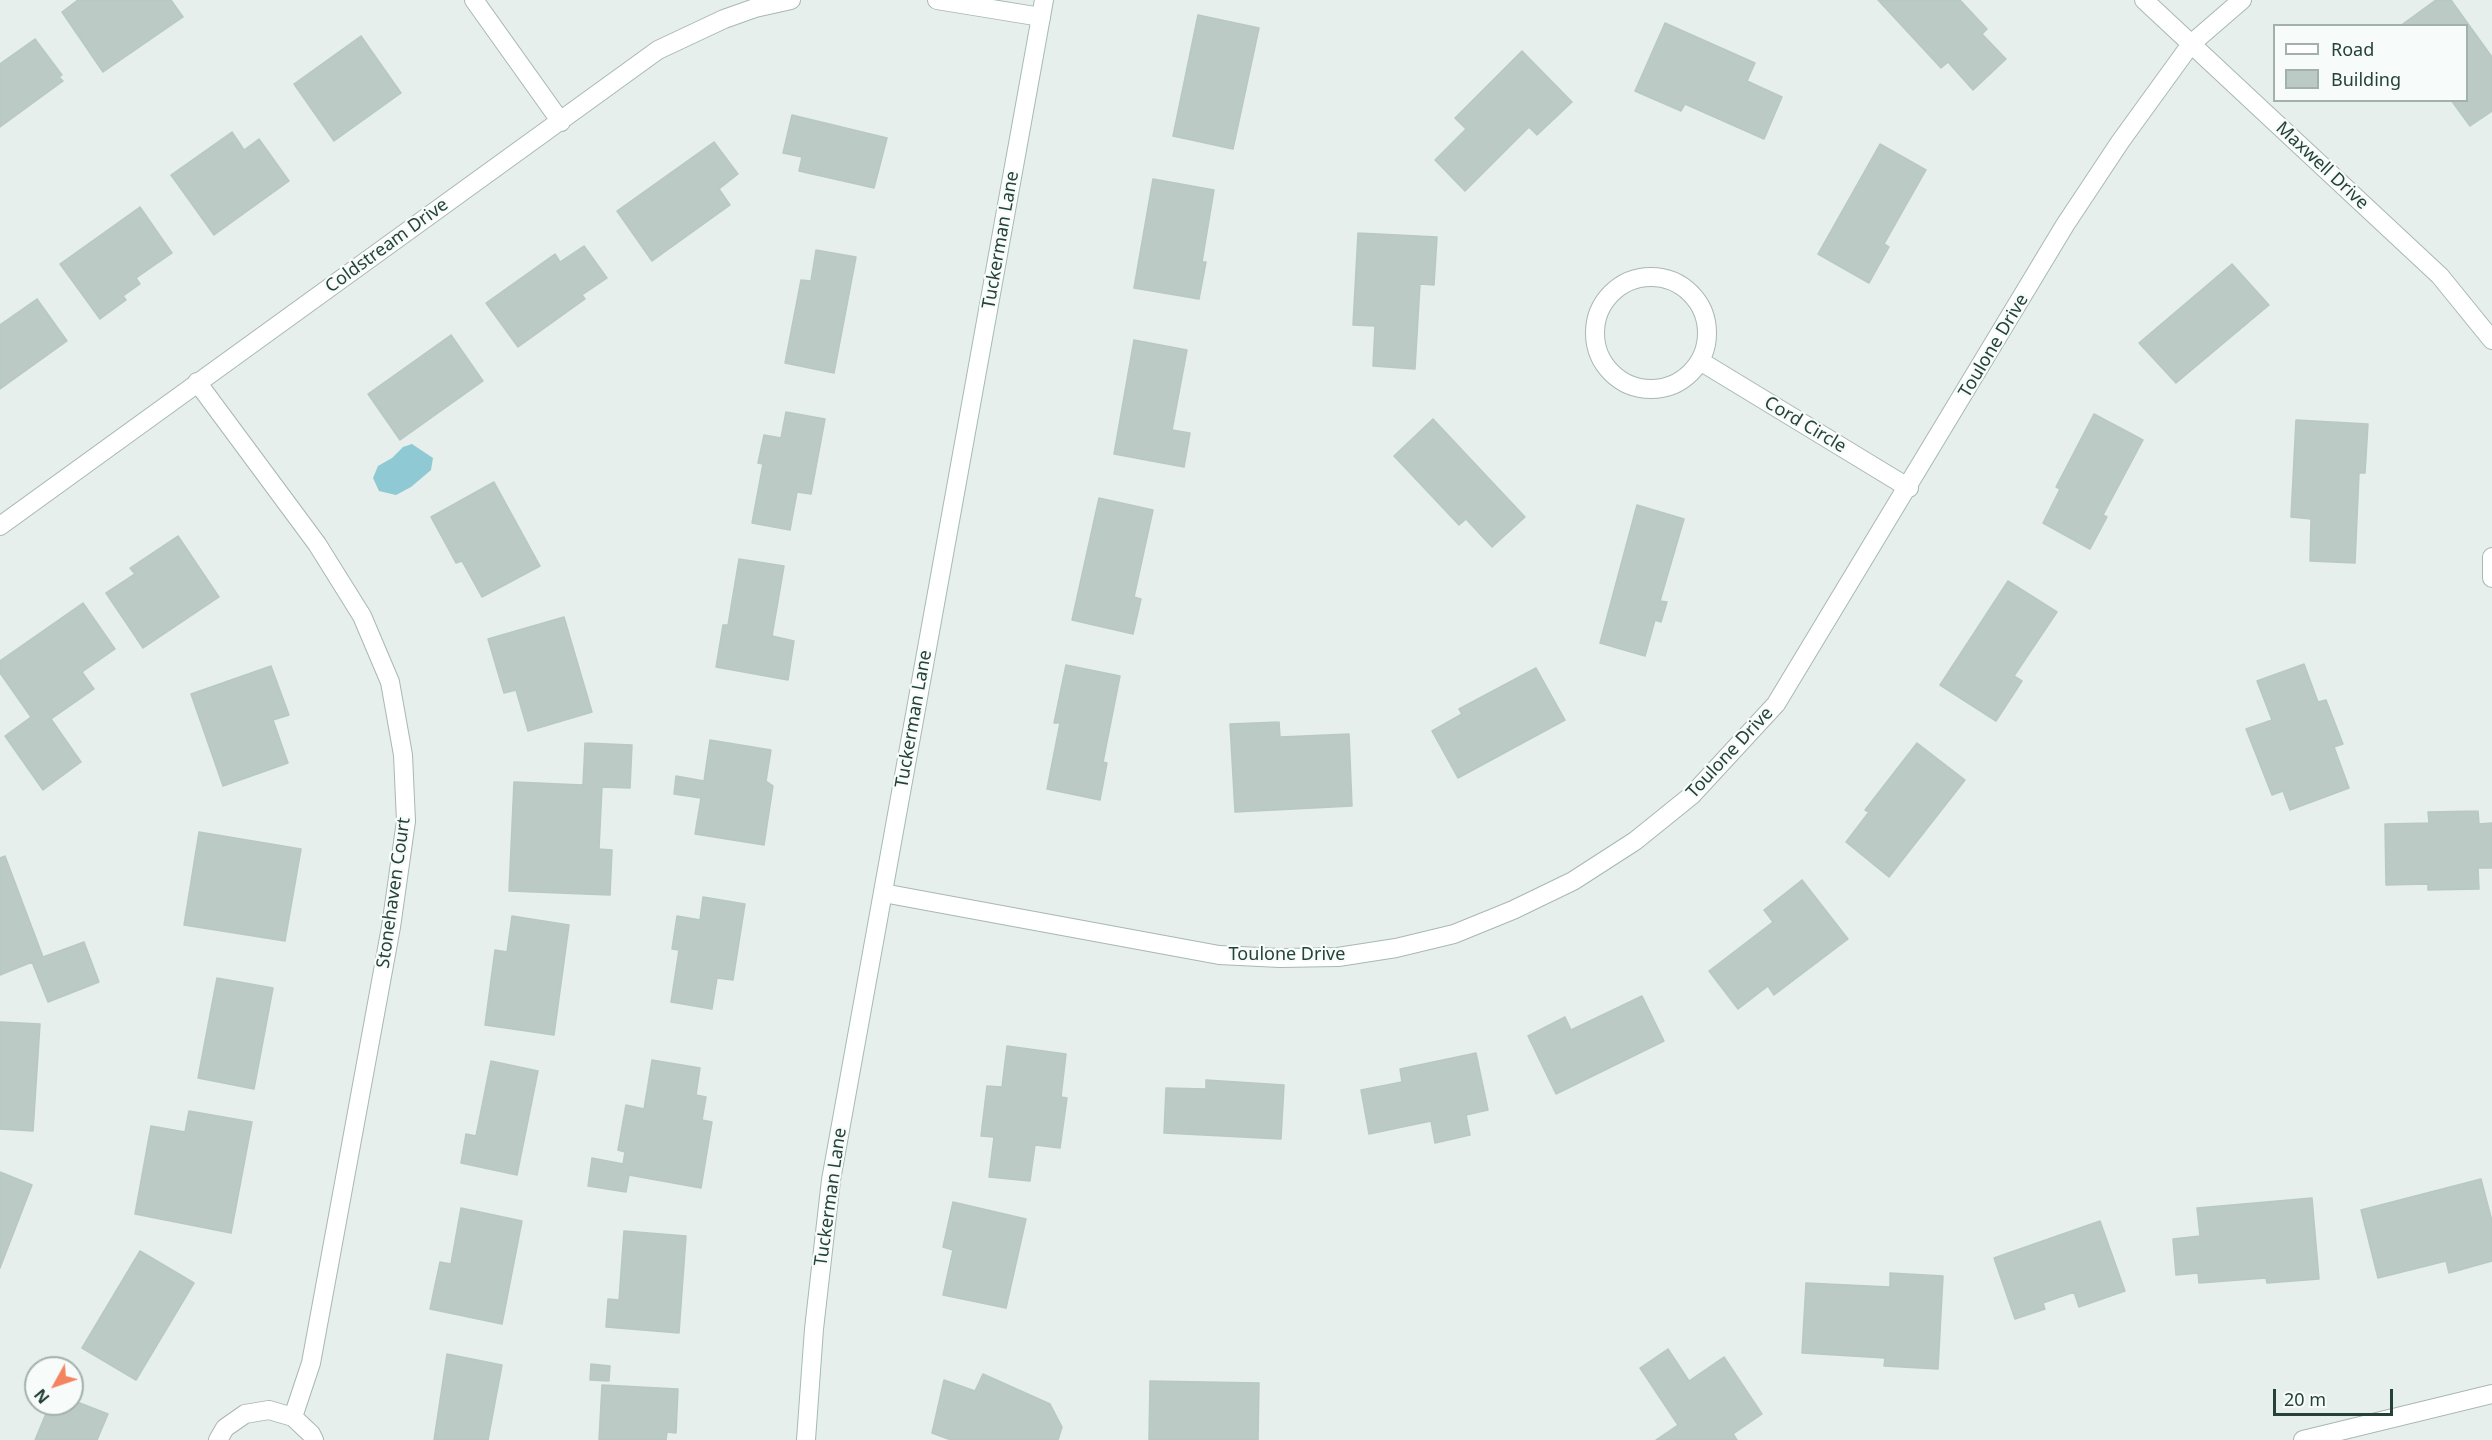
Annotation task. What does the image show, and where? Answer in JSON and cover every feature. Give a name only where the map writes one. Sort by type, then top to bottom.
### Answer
[{"type":"street","points":[[474,0],[561,122]]},
{"type":"street","name":"Coldstream Drive","points":[[0,526],[658,50],[694,31],[755,8],[791,0]]},
{"type":"street","points":[[937,0],[1042,9]]},
{"type":"street","name":"Maxwell Drive","points":[[2144,0],[2440,276],[2492,340]]},
{"type":"street","name":"Toulone Drive","points":[[883,893],[1219,955],[1280,958],[1338,957],[1396,948],[1454,934],[1582,876],[1635,841],[1708,779],[1776,705],[1909,488],[2065,225],[2120,142],[2191,44],[2242,0]]},
{"type":"street","name":"Tuckerman Lane","points":[[806,1440],[814,1329],[831,1180],[1042,9]]},
{"type":"street","points":[[1653,277],[1679,284],[1693,294],[1703,309],[1707,327],[1706,345],[1700,361],[1689,375],[1674,385],[1657,389],[1640,388],[1623,382],[1608,371],[1597,347],[1595,321],[1601,304],[1612,290],[1628,280],[1653,277]]},
{"type":"street","name":"Cord Circle","points":[[1700,361],[1909,488]]},
{"type":"street","name":"Stonehaven Court","points":[[197,382],[317,544],[362,616],[390,682],[403,754],[406,821],[391,927],[311,1363],[293,1417]]},
{"type":"street","points":[[2492,557],[2492,578]]},
{"type":"street","points":[[2302,1440],[2492,1394]]},
{"type":"street","points":[[218,1440],[225,1428],[245,1414],[269,1410],[293,1417],[311,1434],[314,1440]]},
{"type":"water","points":[[412,444],[433,458],[431,470],[411,487],[396,495],[379,491],[373,478],[378,466],[392,458],[403,447]]},
{"type":"building","points":[[78,0],[171,0],[183,17],[103,72],[62,12]]},
{"type":"building","points":[[1878,0],[1960,0],[1987,29],[1982,34],[2006,59],[1973,90],[1948,62],[1941,68]]},
{"type":"building","points":[[2436,0],[2451,0],[2492,57],[2492,111],[2470,126],[2452,102],[2468,102],[2468,24],[2403,24]]},
{"type":"building","points":[[1198,15],[1259,28],[1233,149],[1173,136]]},
{"type":"building","points":[[1665,23],[1755,63],[1747,81],[1782,97],[1764,139],[1685,104],[1681,111],[1635,91]]},
{"type":"building","points":[[361,36],[401,93],[334,141],[294,84]]},
{"type":"building","points":[[35,39],[62,75],[59,77],[63,81],[0,127],[0,64]]},
{"type":"building","points":[[1522,51],[1572,102],[1537,135],[1529,127],[1465,191],[1435,160],[1466,129],[1455,118]]},
{"type":"building","points":[[792,115],[887,138],[874,188],[799,171],[802,157],[783,153]]},
{"type":"building","points":[[232,132],[244,150],[259,139],[289,181],[214,235],[171,175]]},
{"type":"building","points":[[714,142],[738,174],[719,189],[730,205],[652,261],[617,211]]},
{"type":"building","points":[[1880,144],[1926,170],[1884,244],[1889,247],[1869,283],[1818,254]]},
{"type":"building","points":[[1153,179],[1214,190],[1202,262],[1206,262],[1199,299],[1134,288]]},
{"type":"building","points":[[140,207],[172,253],[136,278],[140,284],[123,296],[126,300],[100,319],[60,264]]},
{"type":"building","points":[[1358,233],[1437,237],[1434,285],[1420,284],[1415,369],[1373,366],[1375,326],[1353,325]]},
{"type":"building","points":[[584,246],[607,278],[582,295],[585,299],[518,347],[486,303],[555,254],[560,262]]},
{"type":"building","points":[[816,250],[856,257],[834,373],[785,363],[801,280],[811,281]]},
{"type":"building","points":[[2232,264],[2269,305],[2176,383],[2139,343]]},
{"type":"building","points":[[37,299],[67,341],[0,389],[0,325]]},
{"type":"building","points":[[451,335],[483,381],[400,440],[368,394]]},
{"type":"building","points":[[1134,340],[1187,350],[1172,430],[1190,433],[1184,467],[1114,454]]},
{"type":"building","points":[[786,412],[825,419],[811,494],[797,492],[790,530],[752,523],[763,464],[758,463],[764,435],[781,438]]},
{"type":"building","points":[[2094,414],[2143,440],[2103,515],[2107,517],[2090,549],[2043,523],[2060,489],[2056,487]]},
{"type":"building","points":[[1433,419],[1525,517],[1492,547],[1466,519],[1459,525],[1394,456]]},
{"type":"building","points":[[2296,420],[2368,424],[2365,473],[2359,473],[2355,563],[2310,561],[2311,519],[2291,517]]},
{"type":"building","points":[[494,482],[540,566],[482,597],[462,561],[456,563],[431,517]]},
{"type":"building","points":[[1099,498],[1153,510],[1134,597],[1141,599],[1133,634],[1072,620]]},
{"type":"building","points":[[1637,505],[1684,519],[1660,601],[1667,602],[1661,622],[1655,620],[1645,656],[1600,643]]},
{"type":"building","points":[[178,536],[219,597],[143,648],[106,593],[135,574],[130,568]]},
{"type":"building","points":[[739,559],[784,566],[772,636],[794,641],[788,680],[716,667],[723,625],[728,625]]},
{"type":"building","points":[[2008,581],[2057,612],[2014,676],[2022,681],[1996,721],[1940,685]]},
{"type":"building","points":[[83,603],[115,649],[82,672],[94,689],[51,719],[81,762],[43,790],[5,736],[31,717],[0,673],[0,661]]},
{"type":"building","points":[[564,617],[592,712],[528,731],[516,690],[504,693],[488,639]]},
{"type":"building","points":[[2304,664],[2318,702],[2326,700],[2343,744],[2334,747],[2349,788],[2290,810],[2283,791],[2272,795],[2246,729],[2272,720],[2257,681]]},
{"type":"building","points":[[1066,665],[1120,676],[1103,762],[1107,763],[1100,800],[1047,789],[1060,723],[1054,723]]},
{"type":"building","points":[[271,666],[289,715],[273,720],[288,763],[223,786],[191,694]]},
{"type":"building","points":[[1536,668],[1565,720],[1458,778],[1432,731],[1462,714],[1459,709]]},
{"type":"building","points":[[1279,722],[1280,737],[1349,734],[1352,806],[1235,812],[1230,724]]},
{"type":"building","points":[[710,740],[771,750],[766,781],[773,786],[764,845],[695,834],[701,798],[674,794],[676,776],[704,781]]},
{"type":"building","points":[[585,743],[632,745],[630,788],[602,787],[599,849],[612,850],[610,895],[509,891],[514,782],[583,785]]},
{"type":"building","points":[[1917,743],[1965,780],[1889,877],[1846,842],[1869,812],[1865,810]]},
{"type":"building","points":[[2478,811],[2479,824],[2492,823],[2492,868],[2478,868],[2479,889],[2428,890],[2428,884],[2386,885],[2385,824],[2429,823],[2428,812]]},
{"type":"building","points":[[199,832],[301,849],[285,941],[184,925]]},
{"type":"building","points":[[5,856],[43,957],[84,942],[99,982],[48,1002],[32,962],[0,975],[0,858]]},
{"type":"building","points":[[1802,880],[1848,939],[1774,995],[1768,986],[1738,1009],[1709,971],[1773,922],[1764,910]]},
{"type":"building","points":[[703,897],[745,904],[733,980],[717,978],[712,1009],[671,1002],[679,950],[672,949],[677,916],[700,920]]},
{"type":"building","points":[[512,916],[569,925],[554,1035],[485,1025],[495,950],[507,952]]},
{"type":"building","points":[[217,978],[273,988],[254,1089],[198,1078]]},
{"type":"building","points":[[1642,996],[1664,1041],[1556,1094],[1528,1036],[1565,1017],[1571,1030]]},
{"type":"building","points":[[0,1022],[40,1024],[33,1131],[0,1129]]},
{"type":"building","points":[[1007,1046],[1066,1054],[1061,1097],[1067,1098],[1060,1148],[1035,1145],[1030,1181],[989,1177],[994,1137],[981,1136],[987,1086],[1002,1087]]},
{"type":"building","points":[[1476,1053],[1488,1110],[1466,1115],[1470,1135],[1435,1143],[1431,1121],[1369,1134],[1361,1090],[1402,1082],[1400,1069]]},
{"type":"building","points":[[652,1060],[700,1068],[696,1095],[706,1097],[702,1120],[712,1122],[701,1188],[629,1175],[626,1192],[588,1186],[592,1158],[623,1164],[625,1152],[618,1150],[626,1105],[644,1109]]},
{"type":"building","points":[[491,1061],[538,1071],[517,1175],[461,1163],[466,1134],[476,1136]]},
{"type":"building","points":[[1206,1080],[1284,1085],[1281,1139],[1164,1133],[1166,1088],[1206,1089]]},
{"type":"building","points":[[189,1111],[252,1122],[231,1233],[135,1214],[151,1126],[185,1132]]},
{"type":"building","points":[[0,1172],[32,1185],[0,1268]]},
{"type":"building","points":[[2481,1179],[2492,1221],[2492,1261],[2449,1273],[2446,1261],[2378,1278],[2361,1210]]},
{"type":"building","points":[[2312,1198],[2319,1279],[2267,1283],[2266,1278],[2199,1283],[2198,1273],[2176,1275],[2173,1239],[2200,1236],[2197,1208]]},
{"type":"building","points":[[953,1202],[1026,1219],[1006,1308],[943,1295],[953,1250],[943,1247]]},
{"type":"building","points":[[461,1208],[522,1221],[502,1324],[430,1309],[440,1262],[451,1264]]},
{"type":"building","points":[[2100,1221],[2125,1291],[2079,1307],[2074,1292],[2043,1303],[2045,1309],[2015,1319],[1994,1258]]},
{"type":"building","points":[[624,1231],[686,1236],[679,1333],[606,1327],[608,1299],[619,1300]]},
{"type":"building","points":[[140,1251],[194,1283],[136,1380],[82,1348]]},
{"type":"building","points":[[1890,1273],[1943,1276],[1938,1369],[1884,1366],[1885,1358],[1802,1353],[1806,1283],[1890,1287]]},
{"type":"building","points":[[1668,1349],[1689,1381],[1724,1357],[1762,1414],[1733,1434],[1737,1440],[1656,1440],[1678,1425],[1640,1368]]},
{"type":"building","points":[[447,1354],[502,1365],[488,1440],[434,1440]]},
{"type":"building","points":[[591,1364],[610,1366],[609,1381],[590,1380]]},
{"type":"building","points":[[983,1374],[1050,1404],[1062,1427],[1058,1440],[951,1440],[932,1433],[944,1380],[975,1391]]},
{"type":"building","points":[[1150,1381],[1259,1383],[1258,1440],[1149,1440]]},
{"type":"building","points":[[602,1385],[678,1389],[676,1433],[667,1432],[666,1440],[599,1440]]},
{"type":"building","points":[[84,1405],[108,1414],[97,1440],[35,1440],[45,1416],[84,1416]]}]
